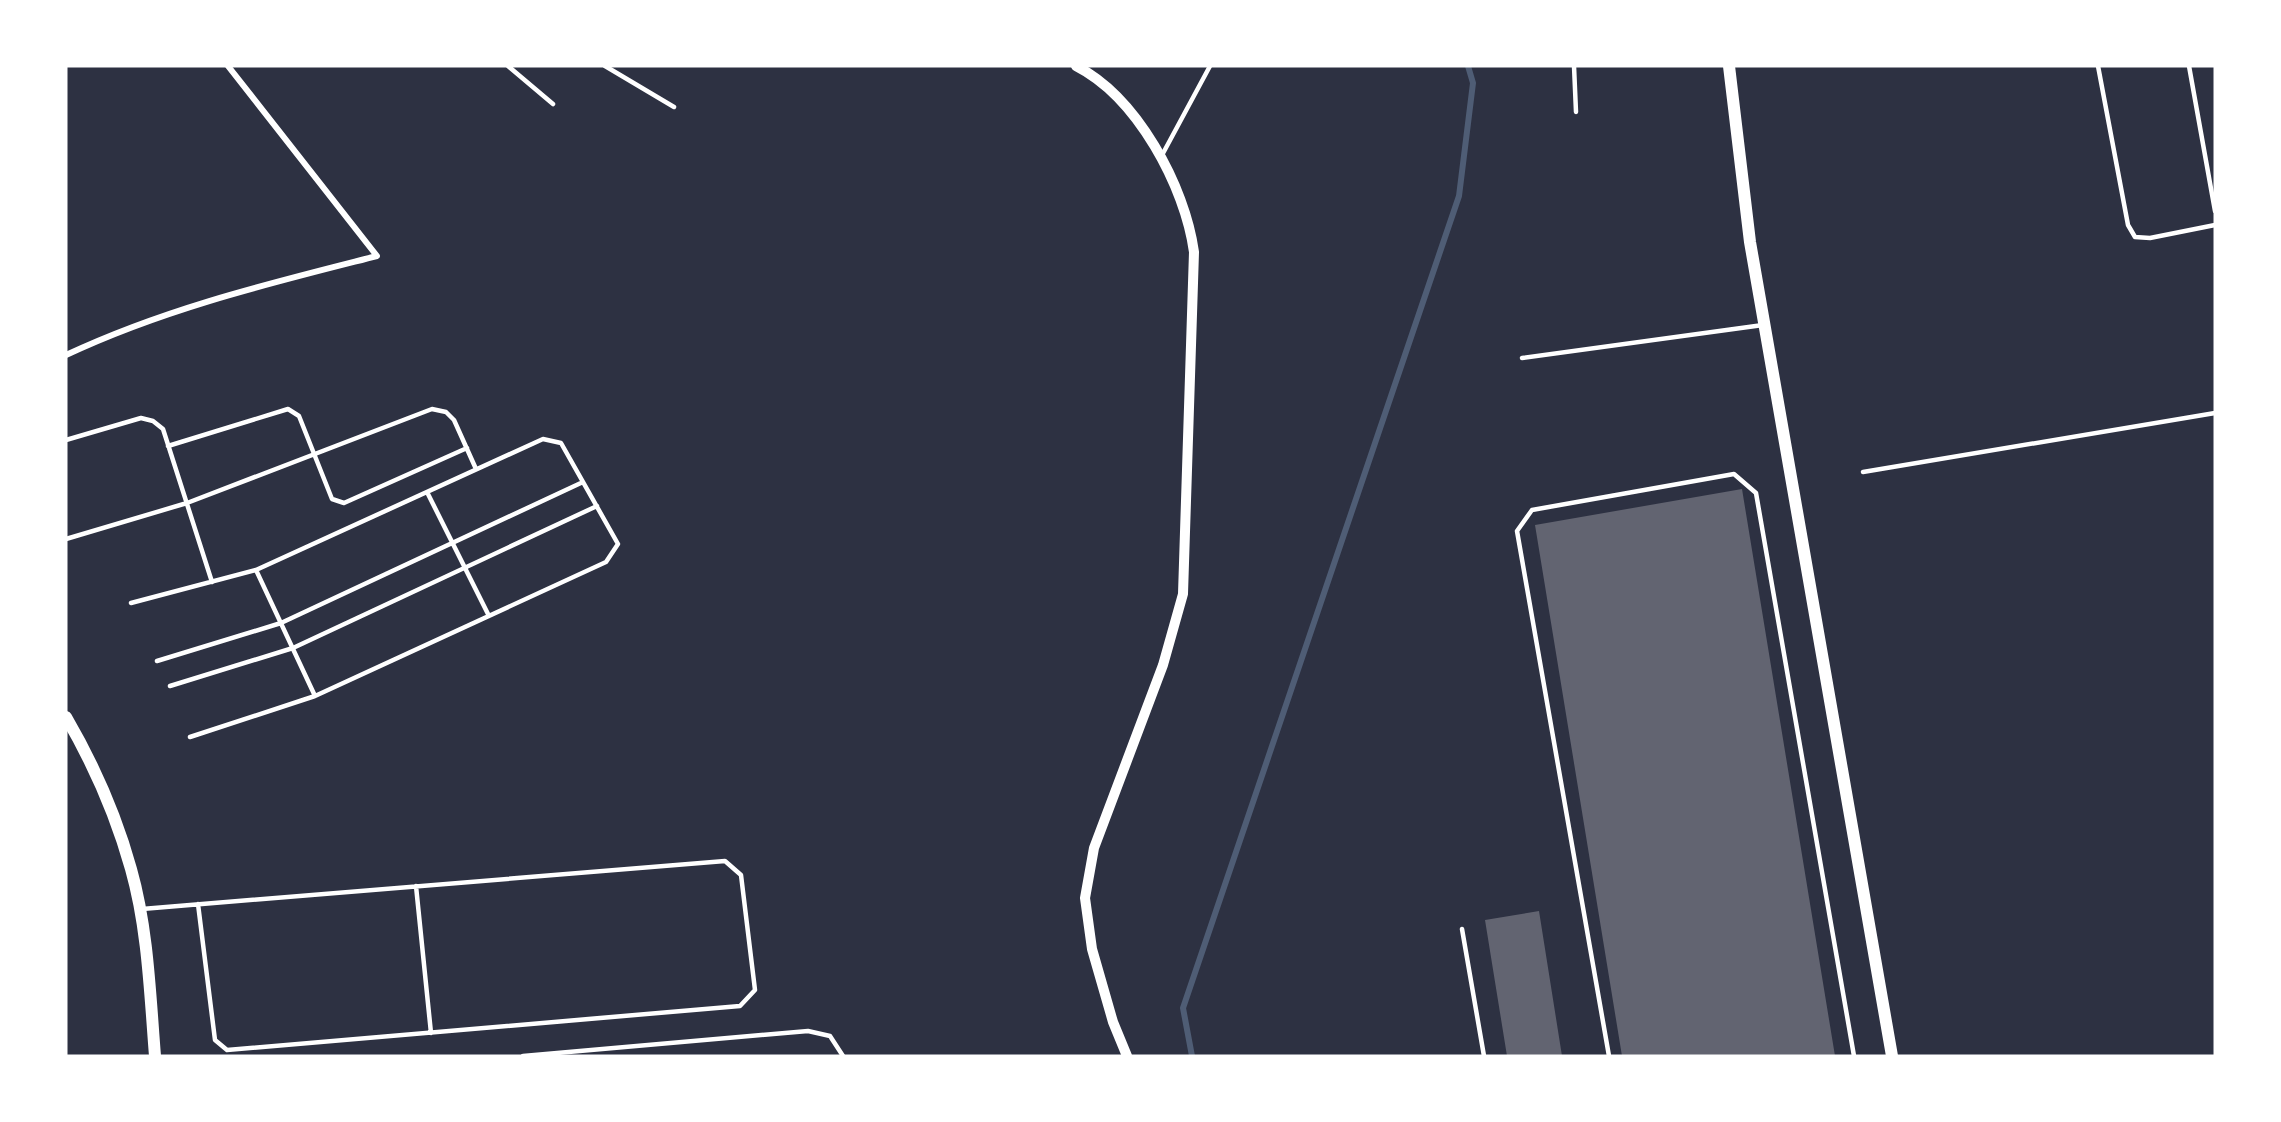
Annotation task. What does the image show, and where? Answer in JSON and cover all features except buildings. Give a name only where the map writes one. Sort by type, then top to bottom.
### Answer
[{"type":"main road","points":[[1729,66],[1740,177],[1764,325],[1892,1056]]},
{"type":"main road","points":[[66,717],[111,806],[132,870],[144,936],[155,1056]]},
{"type":"street","points":[[66,355],[109,335],[176,309],[377,256],[228,66]]},
{"type":"street","points":[[1076,66],[1097,78],[1129,108],[1180,195],[1187,213],[1194,252],[1183,594],[1163,665],[1094,848],[1085,898],[1092,949],[1113,1022],[1127,1056]]},
{"type":"lane","points":[[508,66],[553,105]]},
{"type":"lane","points":[[605,66],[674,107]]},
{"type":"lane","points":[[1160,159],[1210,66]]},
{"type":"lane","points":[[1574,66],[1576,112]]},
{"type":"lane","points":[[2098,66],[2128,225],[2135,237],[2150,238],[2215,225]]},
{"type":"lane","points":[[2189,66],[2215,211]]},
{"type":"lane","points":[[1522,358],[1764,325]]},
{"type":"lane","points":[[66,539],[187,502],[432,409],[446,412],[454,420],[476,469]]},
{"type":"lane","points":[[168,446],[288,410],[299,416],[332,499],[344,503],[467,448]]},
{"type":"lane","points":[[1863,472],[2215,413]]},
{"type":"lane","points":[[66,440],[141,418],[153,421],[163,429],[212,582]]},
{"type":"lane","points":[[131,603],[256,570],[543,439],[561,443],[618,544],[606,562],[315,696],[190,737]]},
{"type":"lane","points":[[1609,1056],[1517,531],[1532,510],[1734,474],[1756,493],[1854,1056]]},
{"type":"lane","points":[[158,661],[281,623],[583,482]]},
{"type":"lane","points":[[427,492],[489,616]]},
{"type":"lane","points":[[170,686],[293,648],[597,506]]},
{"type":"lane","points":[[256,570],[315,696]]},
{"type":"lane","points":[[139,909],[198,904],[416,886],[725,861],[741,875],[755,990],[740,1006],[227,1050],[215,1040],[198,904]]},
{"type":"lane","points":[[416,886],[431,1033]]},
{"type":"lane","points":[[1462,929],[1484,1056]]},
{"type":"lane","points":[[522,1056],[808,1031],[830,1036],[843,1056]]},
{"type":"waterway","points":[[1192,1056],[1183,1008],[1459,196],[1473,83],[1468,66]]}]
